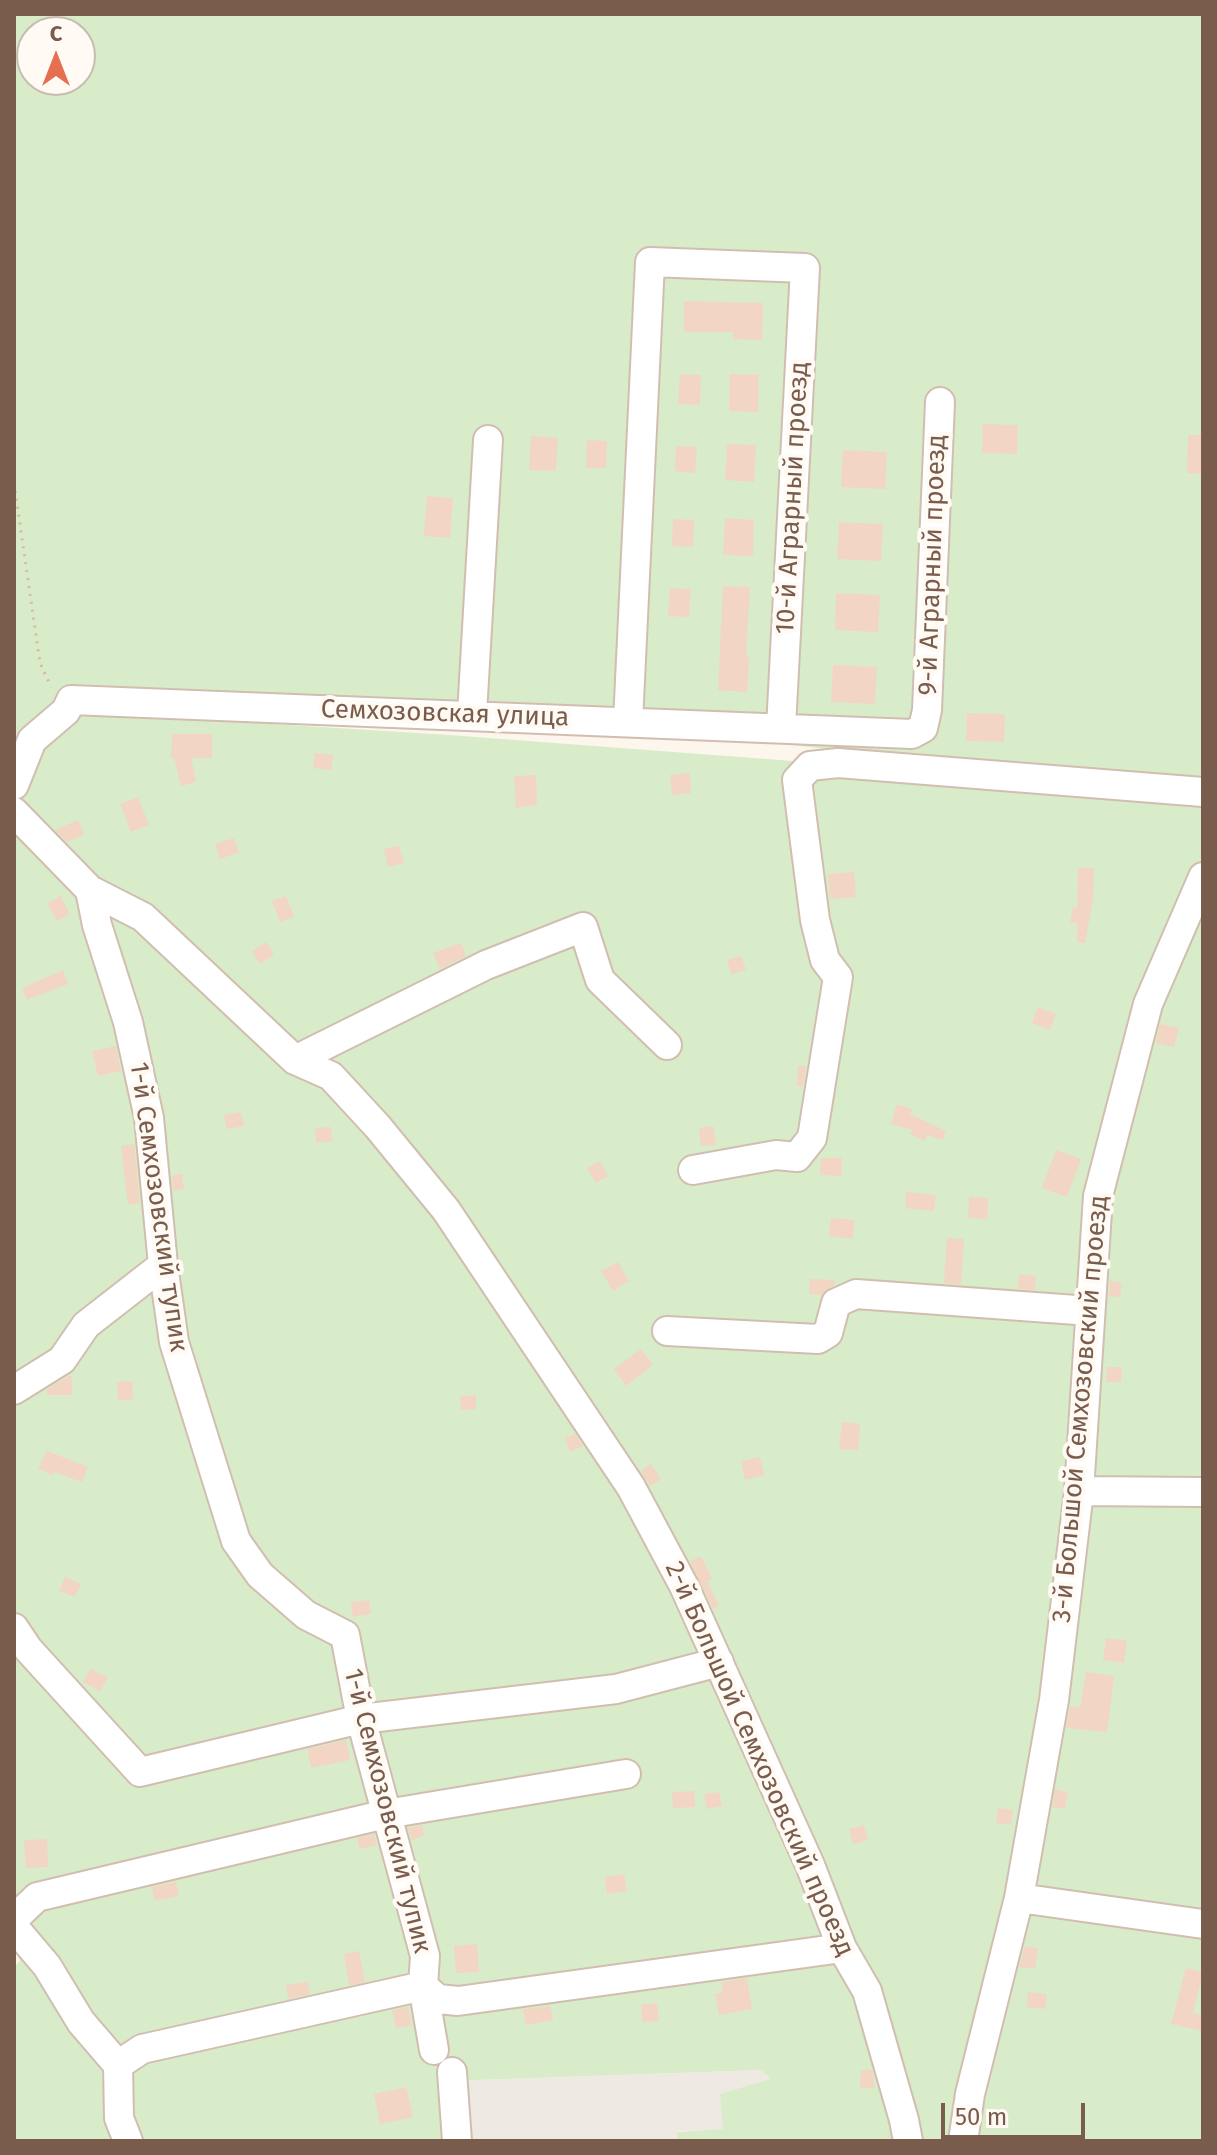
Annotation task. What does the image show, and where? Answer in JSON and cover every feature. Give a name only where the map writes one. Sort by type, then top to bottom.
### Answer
[{"type":"street","name":"10-й Аграрный проезд","points":[[628,722],[650,262],[805,268],[781,728]]},
{"type":"street","name":"9-й Аграрный проезд","points":[[923,728],[927,710],[940,402]]},
{"type":"street","points":[[472,714],[488,440]]},
{"type":"street","name":"Семхозовская улица","points":[[71,700],[912,734],[923,728]]},
{"type":"street","points":[[14,785],[32,740],[66,711],[71,700]]},
{"type":"street","points":[[693,1170],[776,1155],[797,1157],[812,1138],[838,977],[825,960],[815,920],[797,780],[810,766],[838,763],[1203,792]]},
{"type":"street","name":"2-й Большой Семхозовский проезд","points":[[14,811],[90,890],[143,917],[295,1060],[331,1076],[378,1127],[446,1210],[631,1487],[684,1586],[810,1865],[842,1948],[867,1991],[908,2141]]},
{"type":"street","name":"3-й Большой Семхозовский проезд","points":[[963,2141],[970,2094],[1019,1898],[1054,1700],[1079,1491],[1098,1196],[1148,1004],[1203,877]]},
{"type":"street","name":"1-й Семхозовский тупик","points":[[90,890],[97,925],[128,1022],[149,1118],[174,1342],[236,1541],[260,1575],[306,1615],[345,1635],[361,1719],[425,1956],[423,1986],[443,2061],[457,2141]]},
{"type":"street","points":[[295,1060],[486,965],[583,927],[600,980],[667,1045]]},
{"type":"street","points":[[14,1390],[62,1360],[86,1325],[163,1265]]},
{"type":"street","points":[[667,1331],[818,1339],[828,1333],[836,1303],[856,1294],[1090,1311]]},
{"type":"street","points":[[1079,1491],[1203,1492]]},
{"type":"street","points":[[14,1628],[28,1649],[140,1772],[361,1719],[616,1689],[719,1662]]},
{"type":"street","points":[[14,1919],[37,1897],[386,1814],[626,1774]]},
{"type":"street","points":[[1019,1898],[1203,1924]]},
{"type":"street","points":[[14,1927],[47,1966],[81,2022],[118,2065],[119,2118],[128,2141]]},
{"type":"street","points":[[118,2065],[142,2049],[423,1986],[438,1999],[458,2001],[842,1948]]},
{"type":"path","points":[[14,483],[40,663],[52,689],[71,700]]},
{"type":"shaded area","points":[[763,2070],[771,2079],[723,2130],[678,2131],[677,2141],[451,2141],[448,2081]]},
{"type":"green space","points":[[14,14],[1203,14],[1203,790],[773,743],[628,722],[67,711],[449,735],[1203,792],[1203,2141],[677,2141],[677,2132],[723,2129],[720,2094],[771,2079],[762,2070],[449,2081],[451,2141],[14,2141],[14,1967],[20,1961],[14,1950]]},
{"type":"building","points":[[684,301],[763,303],[762,340],[733,339],[733,332],[684,332]]},
{"type":"building","points":[[680,374],[701,375],[700,405],[678,404]]},
{"type":"building","points":[[730,374],[759,375],[758,412],[729,411]]},
{"type":"building","points":[[983,424],[1018,425],[1017,454],[982,453]]},
{"type":"building","points":[[1188,435],[1203,435],[1203,474],[1187,473]]},
{"type":"building","points":[[531,436],[558,438],[556,471],[529,470]]},
{"type":"building","points":[[587,440],[607,441],[606,468],[586,468]]},
{"type":"building","points":[[727,444],[756,445],[754,482],[725,480]]},
{"type":"building","points":[[676,446],[697,447],[695,473],[675,471]]},
{"type":"building","points":[[843,450],[887,452],[885,489],[841,487]]},
{"type":"building","points":[[427,496],[453,498],[450,538],[424,536]]},
{"type":"building","points":[[725,518],[754,520],[753,556],[723,555]]},
{"type":"building","points":[[673,519],[694,520],[693,547],[672,546]]},
{"type":"building","points":[[839,522],[883,524],[881,561],[837,559]]},
{"type":"building","points":[[723,586],[750,587],[747,692],[718,690]]},
{"type":"building","points":[[670,588],[691,589],[689,617],[668,616]]},
{"type":"building","points":[[836,593],[880,595],[878,632],[835,630]]},
{"type":"building","points":[[833,665],[877,667],[875,704],[831,702]]},
{"type":"building","points":[[967,713],[1005,714],[1004,742],[966,741]]},
{"type":"building","points":[[172,734],[212,734],[212,758],[191,758],[196,782],[181,786],[174,758],[171,758]]},
{"type":"building","points":[[315,753],[333,755],[331,770],[313,768]]},
{"type":"building","points":[[690,773],[691,793],[672,795],[670,775]]},
{"type":"building","points":[[536,775],[537,805],[516,808],[514,776]]},
{"type":"building","points":[[138,797],[149,825],[131,832],[120,804]]},
{"type":"building","points":[[78,820],[84,835],[67,842],[55,830]]},
{"type":"building","points":[[234,838],[239,852],[220,859],[215,844]]},
{"type":"building","points":[[399,846],[404,863],[388,867],[384,849]]},
{"type":"building","points":[[1078,868],[1094,868],[1093,900],[1085,943],[1077,942],[1077,923],[1070,922],[1073,907],[1077,908]]},
{"type":"building","points":[[854,872],[856,897],[830,899],[828,874]]},
{"type":"building","points":[[60,896],[70,914],[57,921],[47,904]]},
{"type":"building","points":[[286,896],[294,917],[280,922],[272,901]]},
{"type":"building","points":[[266,942],[274,955],[260,964],[252,951]]},
{"type":"building","points":[[461,943],[466,956],[440,969],[433,953]]},
{"type":"building","points":[[741,956],[746,970],[731,974],[727,960]]},
{"type":"building","points":[[63,970],[68,984],[27,1000],[22,988]]},
{"type":"building","points":[[1038,1007],[1056,1014],[1050,1030],[1032,1023]]},
{"type":"building","points":[[1160,1024],[1179,1028],[1174,1047],[1156,1043]]},
{"type":"building","points":[[116,1046],[121,1071],[98,1076],[92,1051]]},
{"type":"building","points":[[798,1066],[806,1066],[803,1086],[797,1086]]},
{"type":"building","points":[[897,1104],[912,1109],[910,1114],[946,1131],[943,1140],[927,1135],[925,1141],[910,1134],[912,1130],[891,1124]]},
{"type":"building","points":[[241,1112],[244,1126],[227,1129],[224,1115]]},
{"type":"building","points":[[713,1126],[716,1145],[701,1146],[699,1128]]},
{"type":"building","points":[[331,1127],[332,1141],[316,1143],[315,1128]]},
{"type":"building","points":[[134,1144],[140,1203],[128,1205],[121,1146]]},
{"type":"building","points":[[1056,1150],[1081,1159],[1067,1197],[1042,1188]]},
{"type":"building","points":[[821,1158],[842,1158],[841,1176],[820,1175]]},
{"type":"building","points":[[600,1161],[608,1176],[596,1183],[587,1168]]},
{"type":"building","points":[[182,1174],[184,1189],[173,1191],[172,1176]]},
{"type":"building","points":[[906,1192],[936,1195],[934,1211],[905,1208]]},
{"type":"building","points":[[969,1197],[988,1198],[987,1219],[968,1218]]},
{"type":"building","points":[[831,1218],[855,1220],[852,1239],[829,1236]]},
{"type":"building","points":[[947,1238],[964,1239],[961,1285],[944,1283]]},
{"type":"building","points":[[618,1262],[629,1281],[613,1291],[601,1271]]},
{"type":"building","points":[[1019,1274],[1036,1276],[1035,1290],[1018,1289]]},
{"type":"building","points":[[810,1279],[835,1280],[834,1285],[821,1295],[809,1294]]},
{"type":"building","points":[[1110,1281],[1122,1283],[1120,1297],[1109,1296]]},
{"type":"building","points":[[641,1349],[653,1365],[626,1386],[614,1369]]},
{"type":"building","points":[[1107,1367],[1122,1367],[1121,1382],[1106,1382]]},
{"type":"building","points":[[72,1376],[72,1395],[47,1395],[47,1389]]},
{"type":"building","points":[[132,1381],[133,1399],[118,1401],[117,1382]]},
{"type":"building","points":[[476,1395],[476,1409],[461,1410],[460,1396]]},
{"type":"building","points":[[842,1422],[860,1424],[858,1450],[839,1449]]},
{"type":"building","points":[[575,1434],[583,1446],[570,1452],[565,1438]]},
{"type":"building","points":[[47,1451],[88,1467],[82,1482],[54,1472],[52,1475],[38,1468]]},
{"type":"building","points":[[760,1457],[764,1475],[745,1480],[741,1461]]},
{"type":"building","points":[[651,1464],[661,1479],[650,1486],[641,1471]]},
{"type":"building","points":[[701,1556],[712,1579],[707,1581],[719,1606],[713,1609],[690,1561]]},
{"type":"building","points":[[65,1577],[81,1584],[75,1597],[59,1591]]},
{"type":"building","points":[[369,1600],[371,1614],[353,1617],[351,1602]]},
{"type":"building","points":[[1106,1638],[1127,1641],[1124,1663],[1103,1660]]},
{"type":"building","points":[[91,1669],[108,1678],[100,1691],[83,1682]]},
{"type":"building","points":[[1086,1672],[1114,1676],[1107,1732],[1066,1728],[1070,1706],[1080,1708]]},
{"type":"building","points":[[346,1740],[350,1760],[311,1768],[307,1749]]},
{"type":"building","points":[[1055,1789],[1068,1792],[1065,1809],[1052,1807]]},
{"type":"building","points":[[694,1791],[695,1807],[673,1808],[672,1792]]},
{"type":"building","points":[[719,1792],[722,1806],[707,1809],[704,1794]]},
{"type":"building","points":[[998,1808],[1013,1810],[1011,1825],[996,1823]]},
{"type":"building","points":[[422,1825],[424,1835],[412,1841],[408,1828]]},
{"type":"building","points":[[864,1825],[868,1840],[853,1844],[849,1829]]},
{"type":"building","points":[[374,1834],[377,1845],[360,1849],[357,1838]]},
{"type":"building","points":[[47,1839],[48,1867],[26,1868],[24,1840]]},
{"type":"building","points":[[624,1874],[627,1891],[607,1894],[605,1877]]},
{"type":"building","points":[[176,1882],[179,1896],[155,1901],[152,1887]]},
{"type":"building","points":[[477,1944],[479,1972],[456,1973],[454,1946]]},
{"type":"building","points":[[1025,1946],[1038,1948],[1035,1969],[1019,1967]]},
{"type":"building","points":[[359,1951],[365,1982],[349,1985],[344,1954]]},
{"type":"building","points":[[1186,1968],[1203,1972],[1193,2013],[1203,2015],[1203,2031],[1171,2024]]},
{"type":"building","points":[[747,1978],[752,2009],[719,2015],[715,1994],[723,1992],[721,1982]]},
{"type":"building","points":[[308,1982],[310,1994],[288,1999],[286,1985]]},
{"type":"building","points":[[1028,1992],[1047,1994],[1045,2009],[1027,2007]]},
{"type":"building","points":[[657,2003],[659,2021],[642,2022],[641,2005]]},
{"type":"building","points":[[550,2006],[553,2020],[526,2025],[523,2009]]},
{"type":"building","points":[[408,2007],[412,2025],[396,2028],[392,2010]]},
{"type":"building","points":[[861,2070],[872,2070],[875,2088],[860,2088]]},
{"type":"building","points":[[406,2087],[413,2117],[380,2124],[374,2094]]}]
